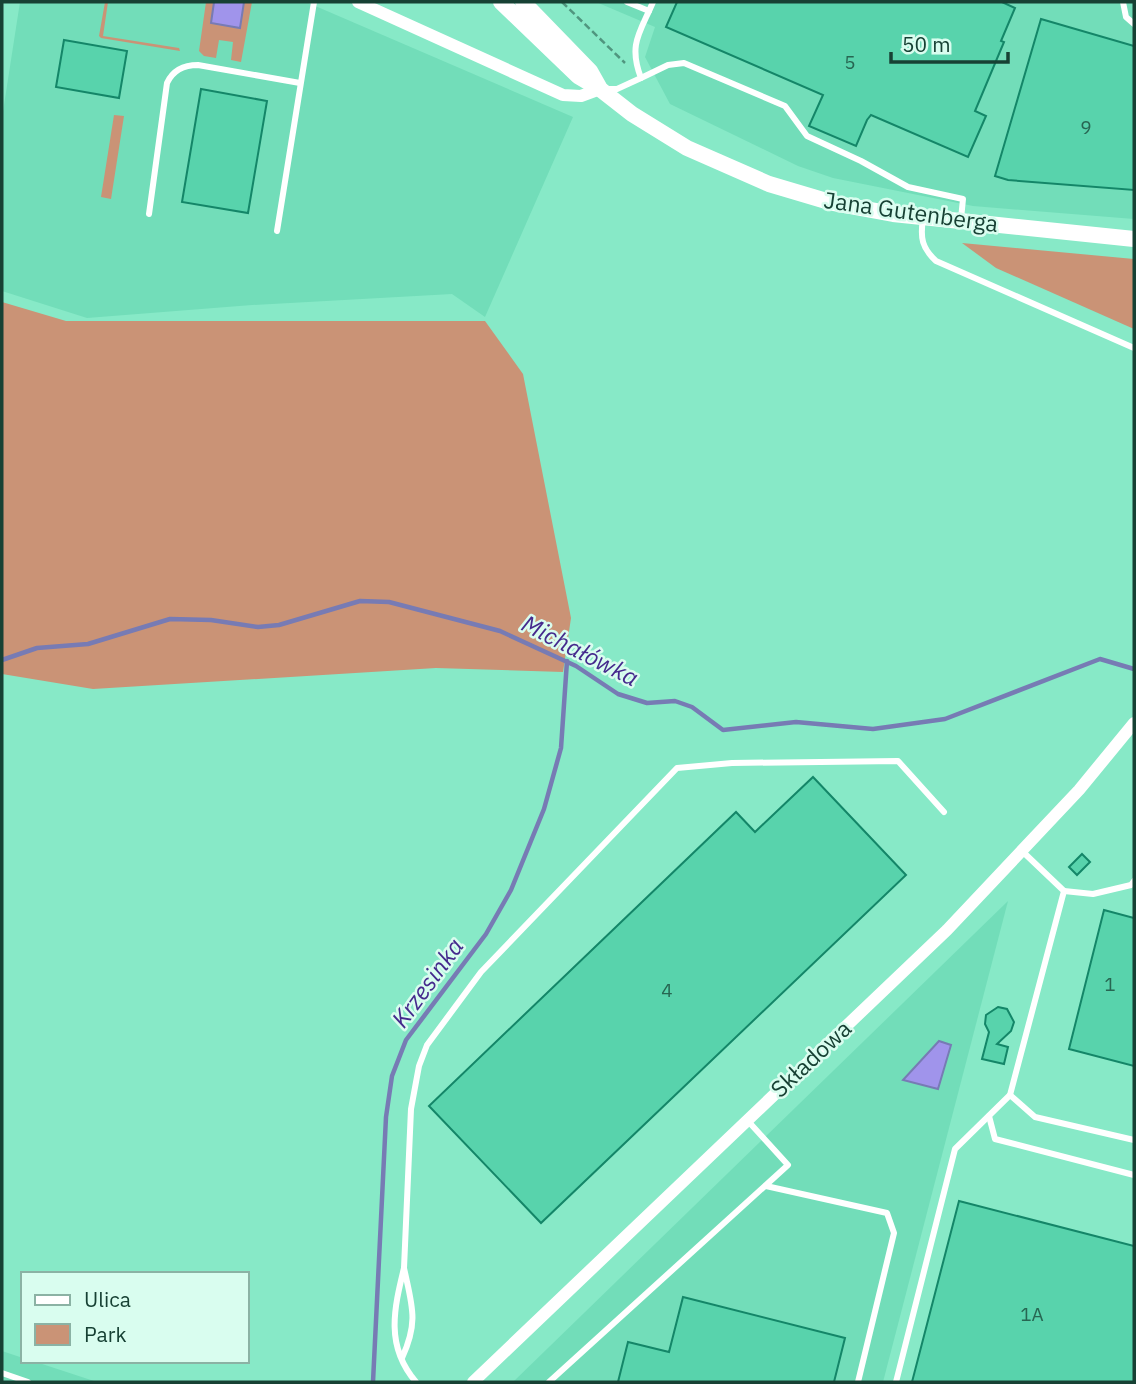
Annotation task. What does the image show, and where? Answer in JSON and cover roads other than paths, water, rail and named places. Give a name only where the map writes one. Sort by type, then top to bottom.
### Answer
[{"type":"street","points":[[358,2],[563,95],[581,96],[600,89]]},
{"type":"street","points":[[501,2],[569,68],[600,89]]},
{"type":"street","points":[[523,2],[590,71],[600,89]]},
{"type":"street","name":"Jana Gutenberga","points":[[600,89],[667,137],[747,176],[790,191],[833,203],[923,218],[1134,239]]},
{"type":"street","name":"Składowa","points":[[473,1382],[947,930],[1079,790],[1134,723]]},
{"type":"lane","points":[[277,231],[314,2]]},
{"type":"lane","points":[[628,2],[649,11]]},
{"type":"lane","points":[[641,78],[636,65],[634,46],[653,2]]},
{"type":"lane","points":[[1123,2],[1126,17],[1134,24]]},
{"type":"lane","points":[[600,89],[617,89],[668,65],[684,63],[785,106],[802,131],[813,139],[861,160],[908,187],[963,199],[961,221]]},
{"type":"lane","points":[[149,214],[167,83],[175,72],[186,66],[198,65],[300,83]]},
{"type":"lane","points":[[923,218],[920,236],[922,243],[936,261],[1134,348]]},
{"type":"lane","points":[[416,1382],[402,1358],[394,1335],[395,1308],[404,1268],[411,1109],[419,1066],[427,1045],[481,972],[677,768],[732,763],[898,761],[944,812]]},
{"type":"lane","points":[[1022,851],[1064,891],[1093,894],[1131,885],[1134,880]]},
{"type":"lane","points":[[896,1382],[954,1149],[1010,1095],[1064,891]]},
{"type":"lane","points":[[1010,1095],[1035,1117],[1134,1140]]},
{"type":"lane","points":[[989,1116],[995,1139],[1134,1175]]},
{"type":"lane","points":[[549,1382],[788,1166],[747,1120]]},
{"type":"lane","points":[[766,1186],[887,1213],[894,1233],[858,1382]]},
{"type":"lane","points":[[402,1358],[412,1337],[413,1310],[404,1268]]},
{"type":"lane","points":[[2,1373],[28,1382]]},
{"type":"waterway","name":"Michałówka","points":[[2,660],[37,648],[88,644],[170,619],[211,620],[258,627],[279,625],[360,601],[389,602],[500,631],[576,666],[618,694],[647,703],[675,701],[692,707],[723,730],[796,722],[873,729],[945,719],[1100,659],[1134,669]]},
{"type":"waterway","name":"Krzesinka","points":[[373,1382],[386,1117],[392,1076],[406,1040],[486,934],[511,890],[544,809],[561,748],[567,661]]}]
